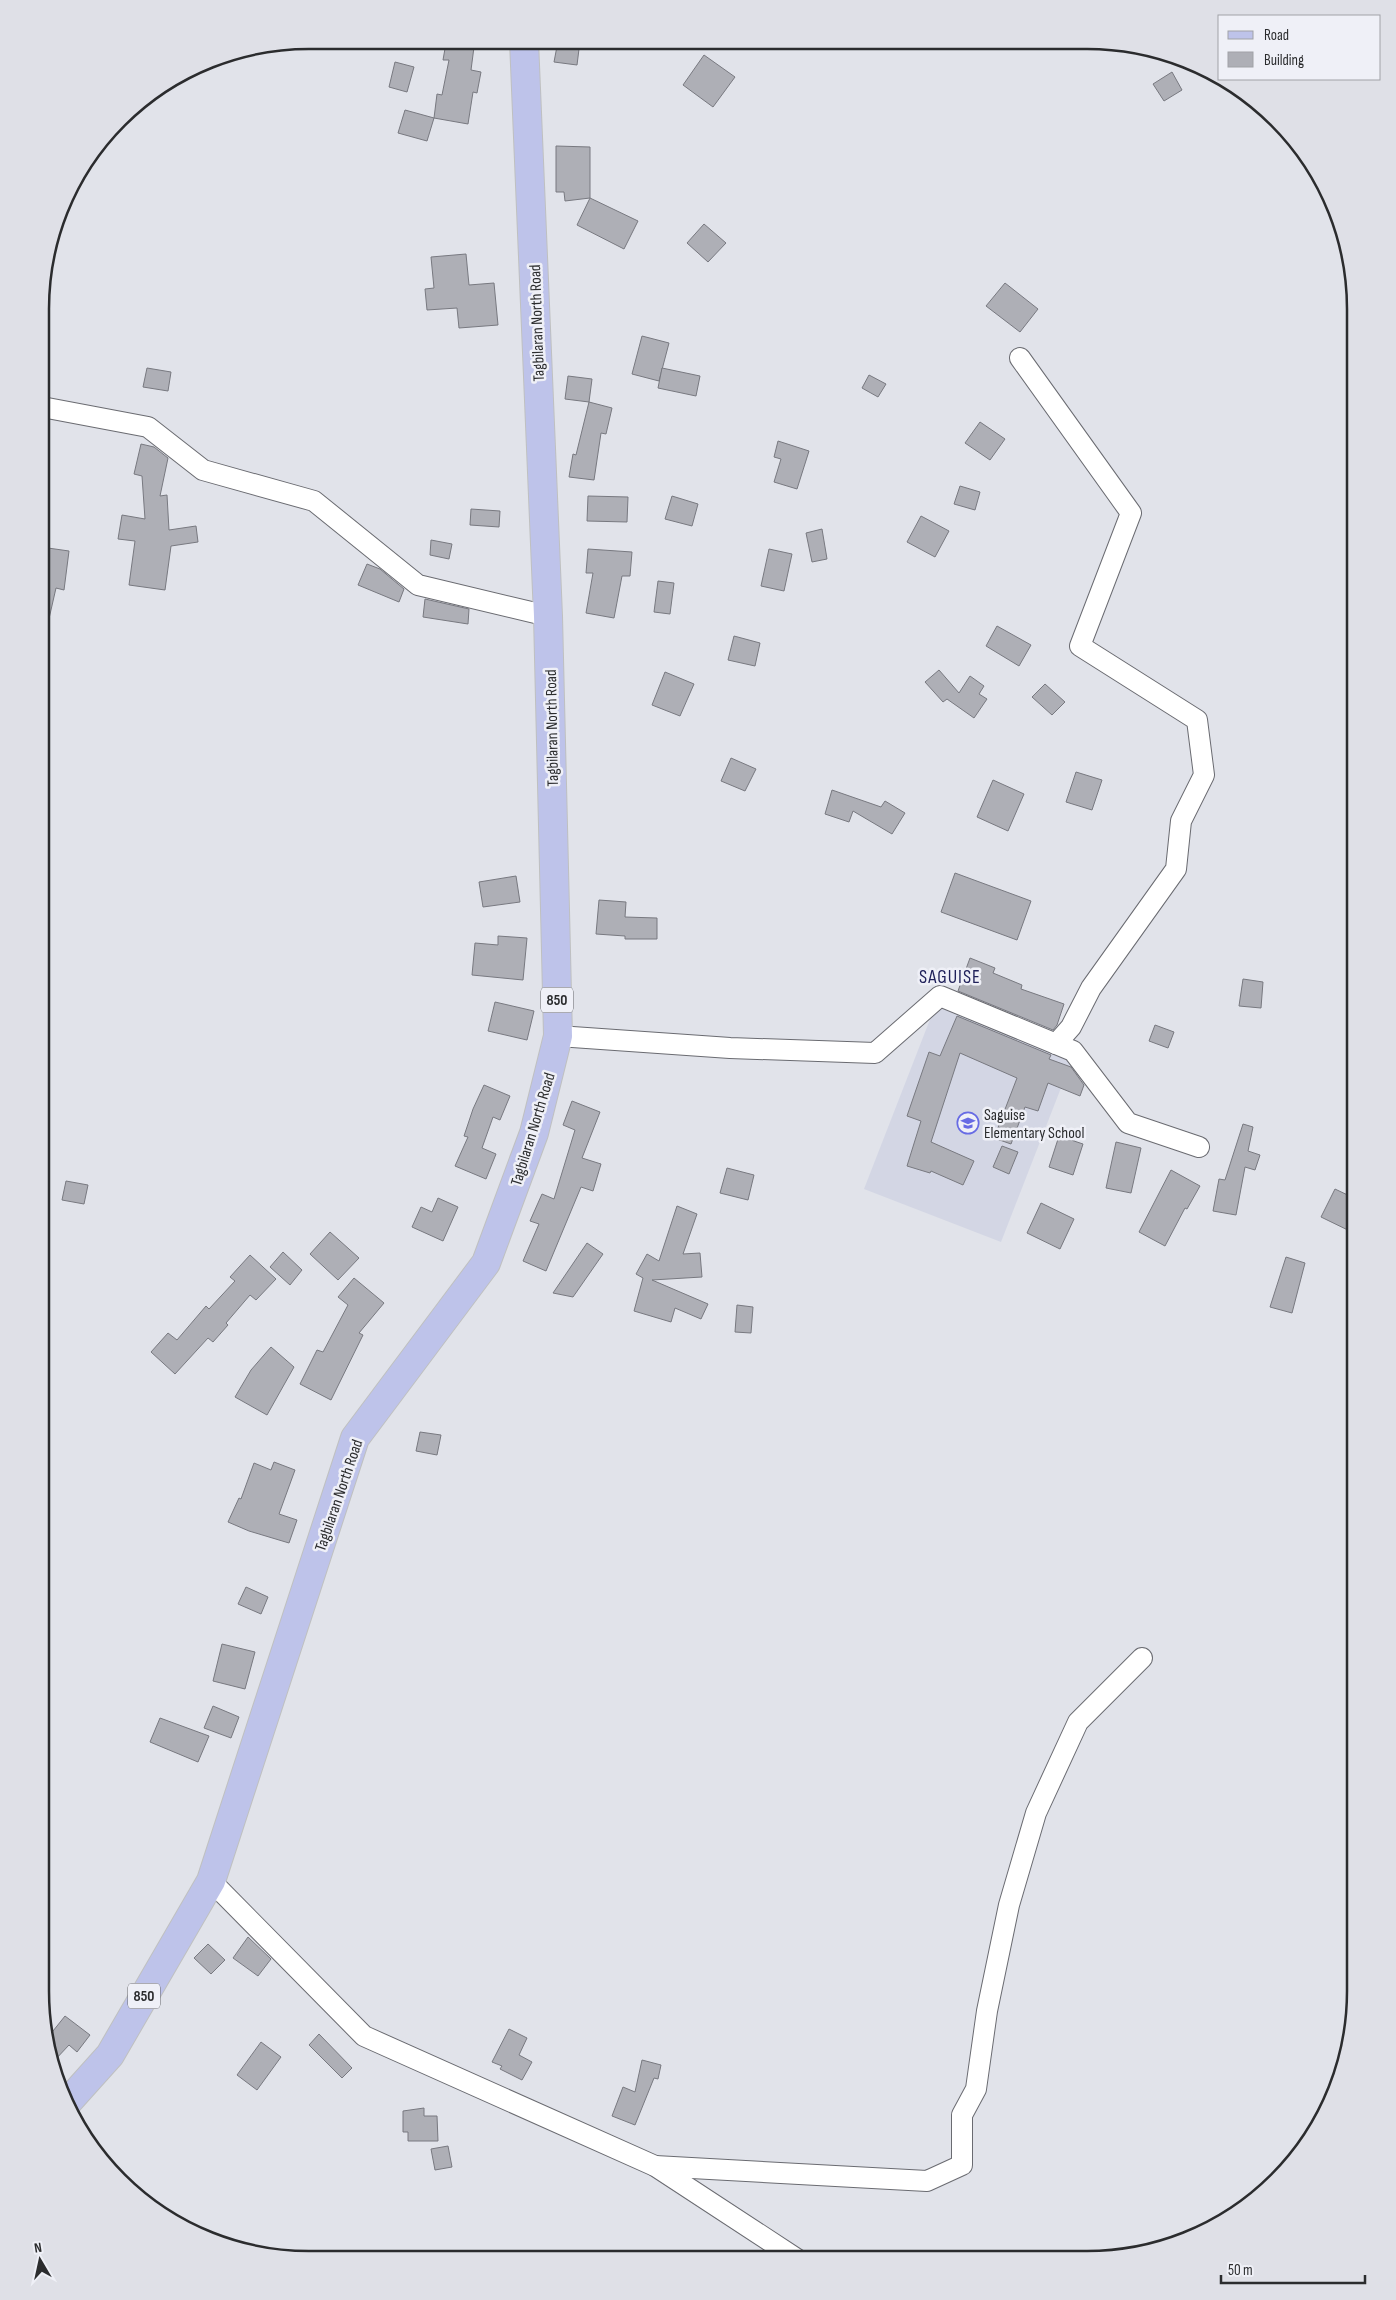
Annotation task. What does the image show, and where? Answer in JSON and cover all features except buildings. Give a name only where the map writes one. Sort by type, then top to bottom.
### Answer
[{"type":"main road","name":"Tagbilaran North Road","points":[[72,2097],[110,2055],[211,1881],[355,1438],[486,1263],[534,1133],[558,1036],[548,616],[524,49]]},
{"type":"street","points":[[1020,358],[1131,513],[1080,646],[1197,720],[1204,775],[1181,821],[1176,869],[1091,988],[1071,1027],[1056,1044]]},
{"type":"street","points":[[49,408],[148,427],[203,470],[314,501],[418,585],[548,616]]},
{"type":"street","points":[[558,1036],[730,1048],[875,1053],[940,996],[1073,1051],[1128,1123],[1199,1147]]},
{"type":"street","points":[[655,2166],[927,2181],[962,2165],[962,2115],[976,2089],[987,2011],[1007,1915],[1036,1813],[1078,1722],[1142,1658]]},
{"type":"street","points":[[211,1881],[364,2036],[655,2166],[786,2251]]},
{"type":"shaded area","name":"Saguise Elementary School","points":[[936,1004],[1073,1057],[1001,1242],[864,1189]]},
{"type":"place","name":"Saguise Elementary School","points":[[968,1123]]},
{"type":"district","name":"SAGUISE","points":[[950,976]]}]
